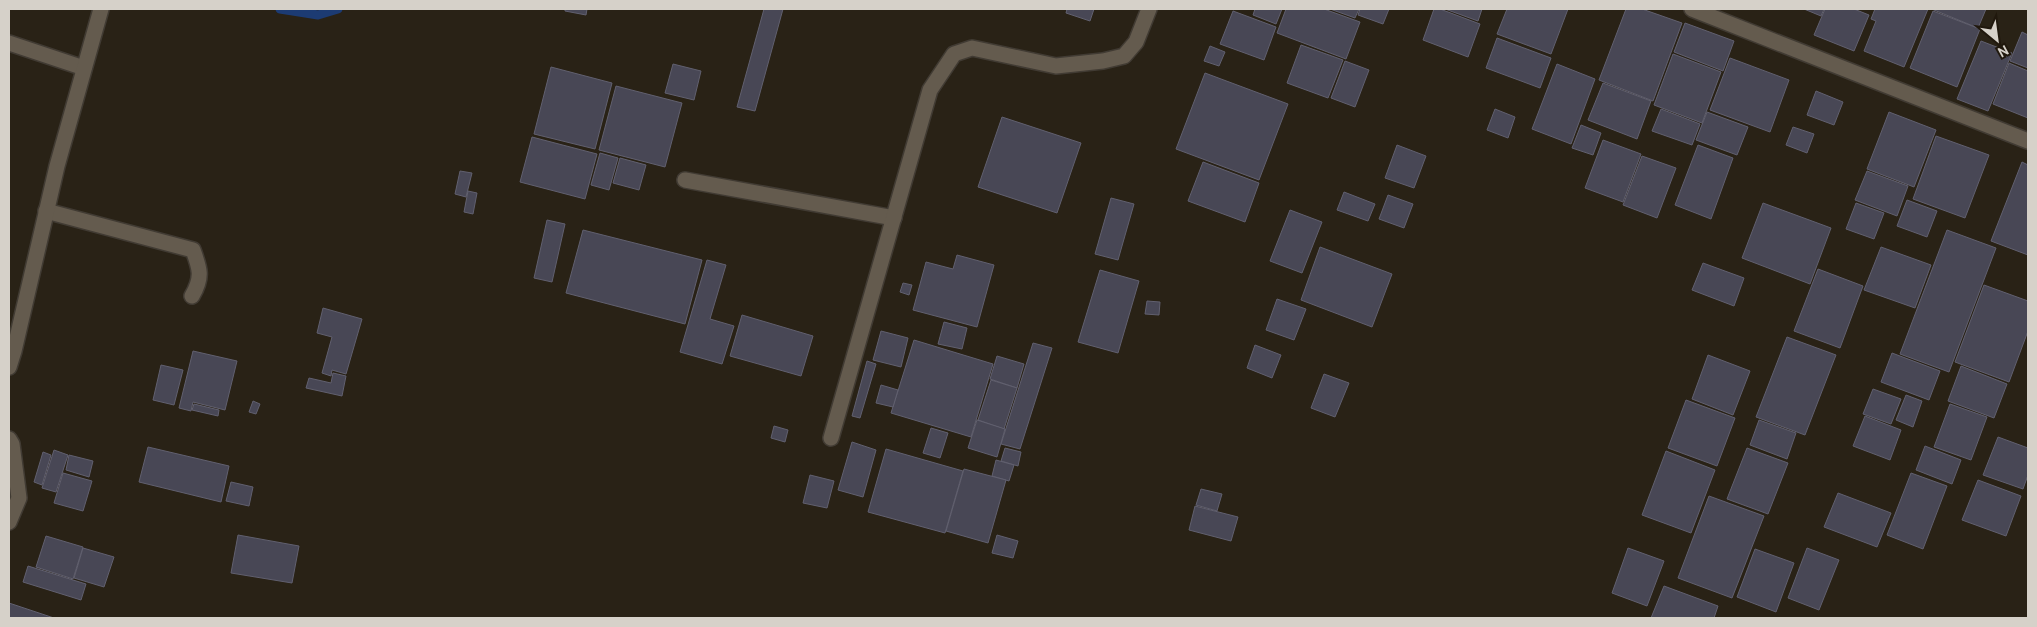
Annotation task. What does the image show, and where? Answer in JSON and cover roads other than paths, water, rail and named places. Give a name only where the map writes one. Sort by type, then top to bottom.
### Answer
[{"type":"street","points":[[9,367],[57,166],[101,9]]},
{"type":"street","points":[[831,438],[930,90],[954,54],[972,48],[1056,66],[1110,60],[1124,56],[1136,42],[1149,9]]},
{"type":"street","points":[[1692,9],[2028,141]]},
{"type":"street","points":[[9,43],[84,68]]},
{"type":"street","points":[[685,180],[894,218]]},
{"type":"street","points":[[46,211],[193,250],[200,268],[199,284],[192,296]]},
{"type":"street","points":[[9,439],[12,444],[19,498],[9,522]]},
{"type":"waterway","points":[[280,9],[318,15],[338,9]]}]
